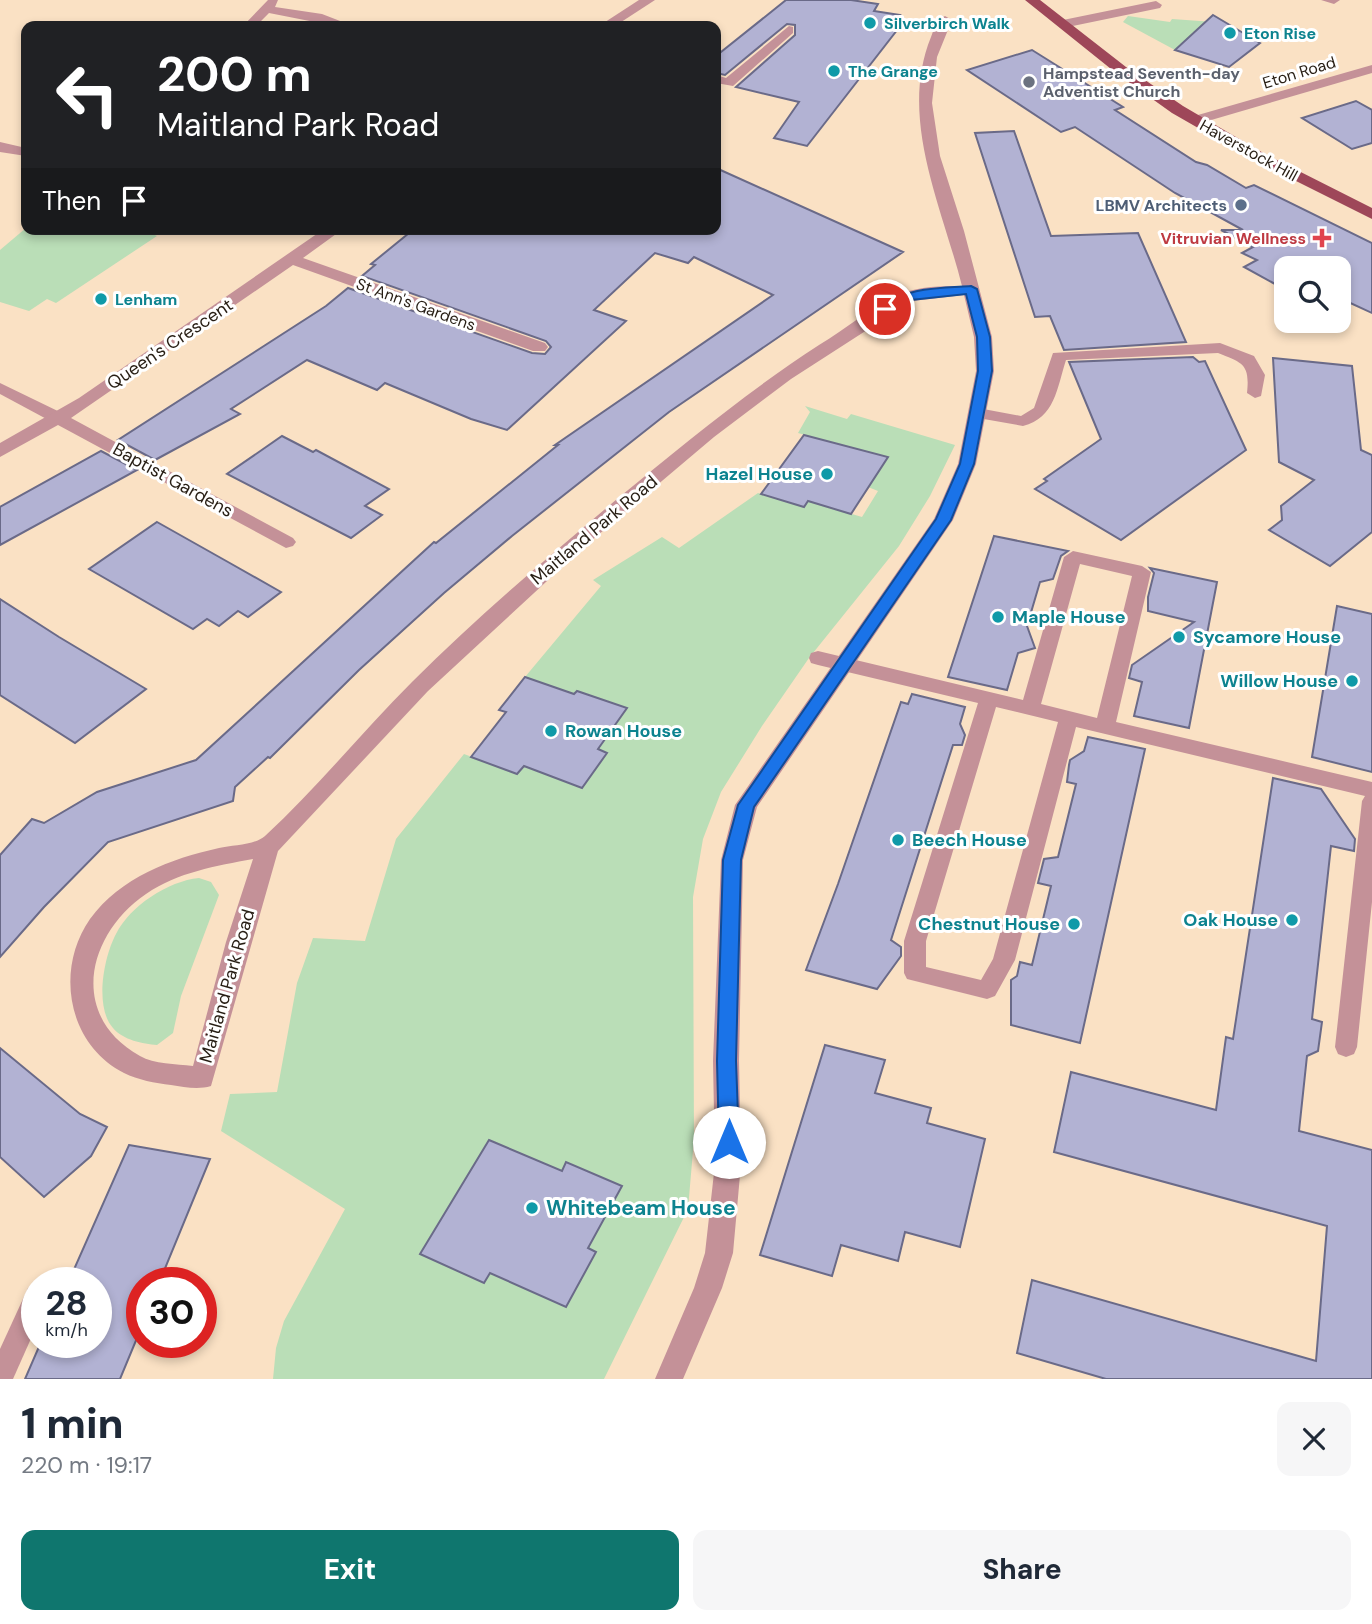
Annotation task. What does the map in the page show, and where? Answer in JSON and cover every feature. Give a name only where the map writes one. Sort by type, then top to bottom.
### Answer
[{"type":"main road","name":"Haverstock Hill","points":[[1032,0],[1150,91],[1196,120],[1281,170],[1372,214]]},
{"type":"street","points":[[614,21],[648,0]]},
{"type":"street","points":[[669,1379],[708,1288],[719,1253],[728,1164],[726,1061],[732,860],[746,805],[943,520],[967,464],[978,413],[985,371],[984,337],[932,156],[925,103],[930,57],[945,20]]},
{"type":"street","name":"Eton Road","points":[[1196,120],[1372,69]]},
{"type":"street","points":[[0,147],[21,151]]},
{"type":"street","name":"Queen's Crescent","points":[[0,451],[60,419],[327,235]]},
{"type":"street","name":"St Ann's Gardens","points":[[293,260],[539,347]]},
{"type":"street","name":"Maitland Park Road","points":[[268,847],[169,870],[136,888],[108,912],[95,930],[86,947],[79,975],[82,1006],[101,1040],[131,1065],[202,1078],[238,942],[268,847],[421,686],[500,610],[708,433],[785,375],[907,297],[971,289]]},
{"type":"street","name":"Baptist Gardens","points":[[60,419],[286,542]]},
{"type":"lane","points":[[1327,0],[1334,0]]},
{"type":"lane","points":[[254,21],[271,5],[332,21]]},
{"type":"lane","points":[[1063,23],[1156,5]]},
{"type":"lane","points":[[721,81],[728,83],[789,30]]},
{"type":"lane","points":[[978,413],[1023,421],[1041,411],[1059,356],[1220,348],[1248,359],[1257,375],[1255,393]]},
{"type":"lane","points":[[0,388],[60,419]]},
{"type":"lane","points":[[1030,709],[1073,557],[1142,572],[1105,727]]},
{"type":"lane","points":[[818,658],[1372,790]]},
{"type":"lane","points":[[989,699],[915,940],[915,972],[988,989],[1004,960],[1069,718]]},
{"type":"lane","points":[[1346,1047],[1372,801]]},
{"type":"lane","points":[[0,1378],[21,1331]]},
{"type":"green space","points":[[1128,16],[1170,22],[1172,19],[1214,22],[1175,50],[1123,22]]},
{"type":"green space","points":[[21,232],[21,235],[157,236],[56,303],[47,299],[29,311],[0,302],[0,250]]},
{"type":"green space","points":[[805,406],[847,419],[851,414],[955,445],[930,496],[899,546],[809,658],[762,726],[721,792],[703,839],[693,897],[694,1139],[688,1209],[604,1379],[273,1379],[276,1348],[284,1321],[345,1209],[221,1131],[230,1094],[277,1092],[297,983],[313,938],[365,941],[396,839],[464,754],[517,774],[524,766],[582,787],[607,753],[598,749],[626,708],[525,677],[601,586],[593,580],[662,537],[679,548],[758,493],[804,507],[808,501],[862,517],[878,491],[868,487],[888,458],[798,433],[810,412]]},
{"type":"green space","points":[[199,878],[211,882],[219,895],[181,996],[173,1033],[157,1045],[128,1038],[113,1028],[104,1008],[103,981],[112,943],[122,924],[140,905],[175,884]]},
{"type":"building","points":[[786,0],[851,0],[878,4],[874,11],[900,15],[894,24],[901,25],[807,146],[774,138],[799,102],[736,87],[795,35],[795,25],[787,24],[725,75],[721,74],[721,52]]},
{"type":"building","points":[[1213,15],[1260,43],[1229,67],[1175,50]]},
{"type":"building","points":[[1032,50],[1123,107],[1115,110],[1196,162],[1207,165],[1246,188],[1254,185],[1372,243],[1372,313],[1351,303],[1351,256],[1274,256],[1274,283],[1244,267],[1257,260],[1242,253],[1253,247],[1221,230],[1243,230],[1175,193],[1075,127],[1061,132],[967,70]]},
{"type":"building","points":[[1356,101],[1372,110],[1372,143],[1352,149],[1302,118]]},
{"type":"building","points":[[1014,131],[1051,236],[1138,233],[1186,342],[1064,350],[1050,316],[1035,317],[975,133]]},
{"type":"building","points":[[721,170],[903,252],[669,412],[512,536],[359,670],[270,758],[235,787],[233,801],[108,842],[44,907],[0,957],[0,855],[32,819],[44,823],[97,792],[196,760],[434,542],[558,445],[555,445],[773,295],[694,257],[688,263],[655,253],[594,310],[626,321],[507,430],[471,419],[385,383],[377,390],[307,360],[231,409],[240,414],[155,460],[118,440],[326,306],[348,288],[532,353],[545,354],[551,347],[546,341],[362,276],[375,265],[371,264],[407,235],[721,235]]},
{"type":"building","points":[[1193,357],[1199,362],[1205,361],[1246,450],[1121,540],[1035,489],[1047,481],[1044,479],[1101,439],[1069,362]]},
{"type":"building","points":[[1273,358],[1352,366],[1361,450],[1372,455],[1372,532],[1330,566],[1269,530],[1282,520],[1281,506],[1314,480],[1279,462]]},
{"type":"building","name":"Hazel House","points":[[804,435],[888,457],[851,514],[808,501],[804,507],[761,494]]},
{"type":"building","points":[[282,436],[313,452],[316,450],[389,489],[365,506],[382,515],[351,538],[227,474]]},
{"type":"building","points":[[101,451],[137,470],[0,545],[0,507]]},
{"type":"building","points":[[157,522],[281,592],[248,617],[238,611],[219,626],[207,619],[193,629],[89,569]]},
{"type":"building","name":"Maple House","points":[[994,536],[1068,551],[1061,556],[1053,579],[1040,582],[1027,626],[1035,648],[1018,653],[1007,690],[948,677]]},
{"type":"building","name":"Sycamore House","points":[[1150,568],[1217,582],[1189,728],[1134,716],[1142,682],[1129,678],[1132,665],[1194,622],[1148,611],[1148,597],[1154,573]]},
{"type":"building","points":[[0,599],[146,689],[75,743],[0,695]]},
{"type":"building","name":"Willow House","points":[[1337,606],[1372,614],[1372,772],[1312,757]]},
{"type":"building","name":"Rowan House","points":[[525,677],[627,708],[598,749],[607,753],[582,788],[524,766],[517,774],[471,757],[506,712],[499,710]]},
{"type":"building","name":"Beech House","points":[[912,694],[965,707],[960,724],[965,735],[962,745],[953,745],[891,940],[901,947],[901,956],[877,989],[806,970],[901,702],[908,704]]},
{"type":"building","name":"Chestnut House","points":[[1088,737],[1145,749],[1080,1043],[1011,1025],[1011,980],[1017,976],[1020,962],[1032,965],[1051,886],[1038,883],[1044,859],[1058,857],[1076,784],[1067,782],[1070,760],[1084,751]]},
{"type":"building","points":[[1273,778],[1321,789],[1355,839],[1354,851],[1331,846],[1312,1019],[1322,1022],[1318,1051],[1307,1056],[1299,1131],[1372,1150],[1372,1379],[1106,1379],[1017,1353],[1032,1280],[1316,1361],[1327,1226],[1054,1152],[1071,1072],[1216,1110],[1226,1037],[1233,1039]]},
{"type":"building","points":[[825,1045],[885,1060],[875,1093],[931,1108],[927,1123],[985,1139],[960,1247],[905,1232],[898,1261],[841,1245],[832,1276],[760,1255]]},
{"type":"building","points":[[0,1048],[80,1114],[107,1127],[91,1156],[44,1197],[0,1157]]},
{"type":"building","name":"Whitebeam House","points":[[489,1140],[562,1171],[566,1162],[622,1186],[588,1248],[596,1252],[566,1307],[490,1273],[484,1283],[420,1254]]},
{"type":"building","points":[[129,1145],[210,1159],[166,1267],[126,1267],[126,1358],[129,1358],[120,1379],[25,1379],[34,1358],[112,1358],[112,1267],[75,1267]]},
{"type":"place","name":"Silverbirch Walk","points":[[870,23]]},
{"type":"place","name":"Eton Rise","points":[[1230,33]]},
{"type":"place","name":"The Grange","points":[[834,71]]},
{"type":"place","name":"Hampstead Seventh-day Adventist Church","points":[[1029,82]]},
{"type":"place","name":"LBMV Architects","points":[[1241,205]]},
{"type":"place","name":"Vitruvian Wellness","points":[[1322,238]]},
{"type":"place","name":"Lenham","points":[[101,299]]},
{"type":"place","name":"Hazel House","points":[[827,474]]},
{"type":"place","name":"Maple House","points":[[998,617]]},
{"type":"place","name":"Sycamore House","points":[[1179,637]]},
{"type":"place","name":"Willow House","points":[[1352,681]]},
{"type":"place","name":"Rowan House","points":[[551,731]]},
{"type":"place","name":"Beech House","points":[[898,840]]},
{"type":"place","name":"Oak House","points":[[1292,920]]},
{"type":"place","name":"Chestnut House","points":[[1074,924]]},
{"type":"place","name":"Whitebeam House","points":[[532,1208]]},
{"type":"route","points":[[729,1142],[726,1061],[732,860],[746,805],[943,520],[967,464],[978,413],[985,371],[984,337],[971,289],[907,297],[885,309]]}]
